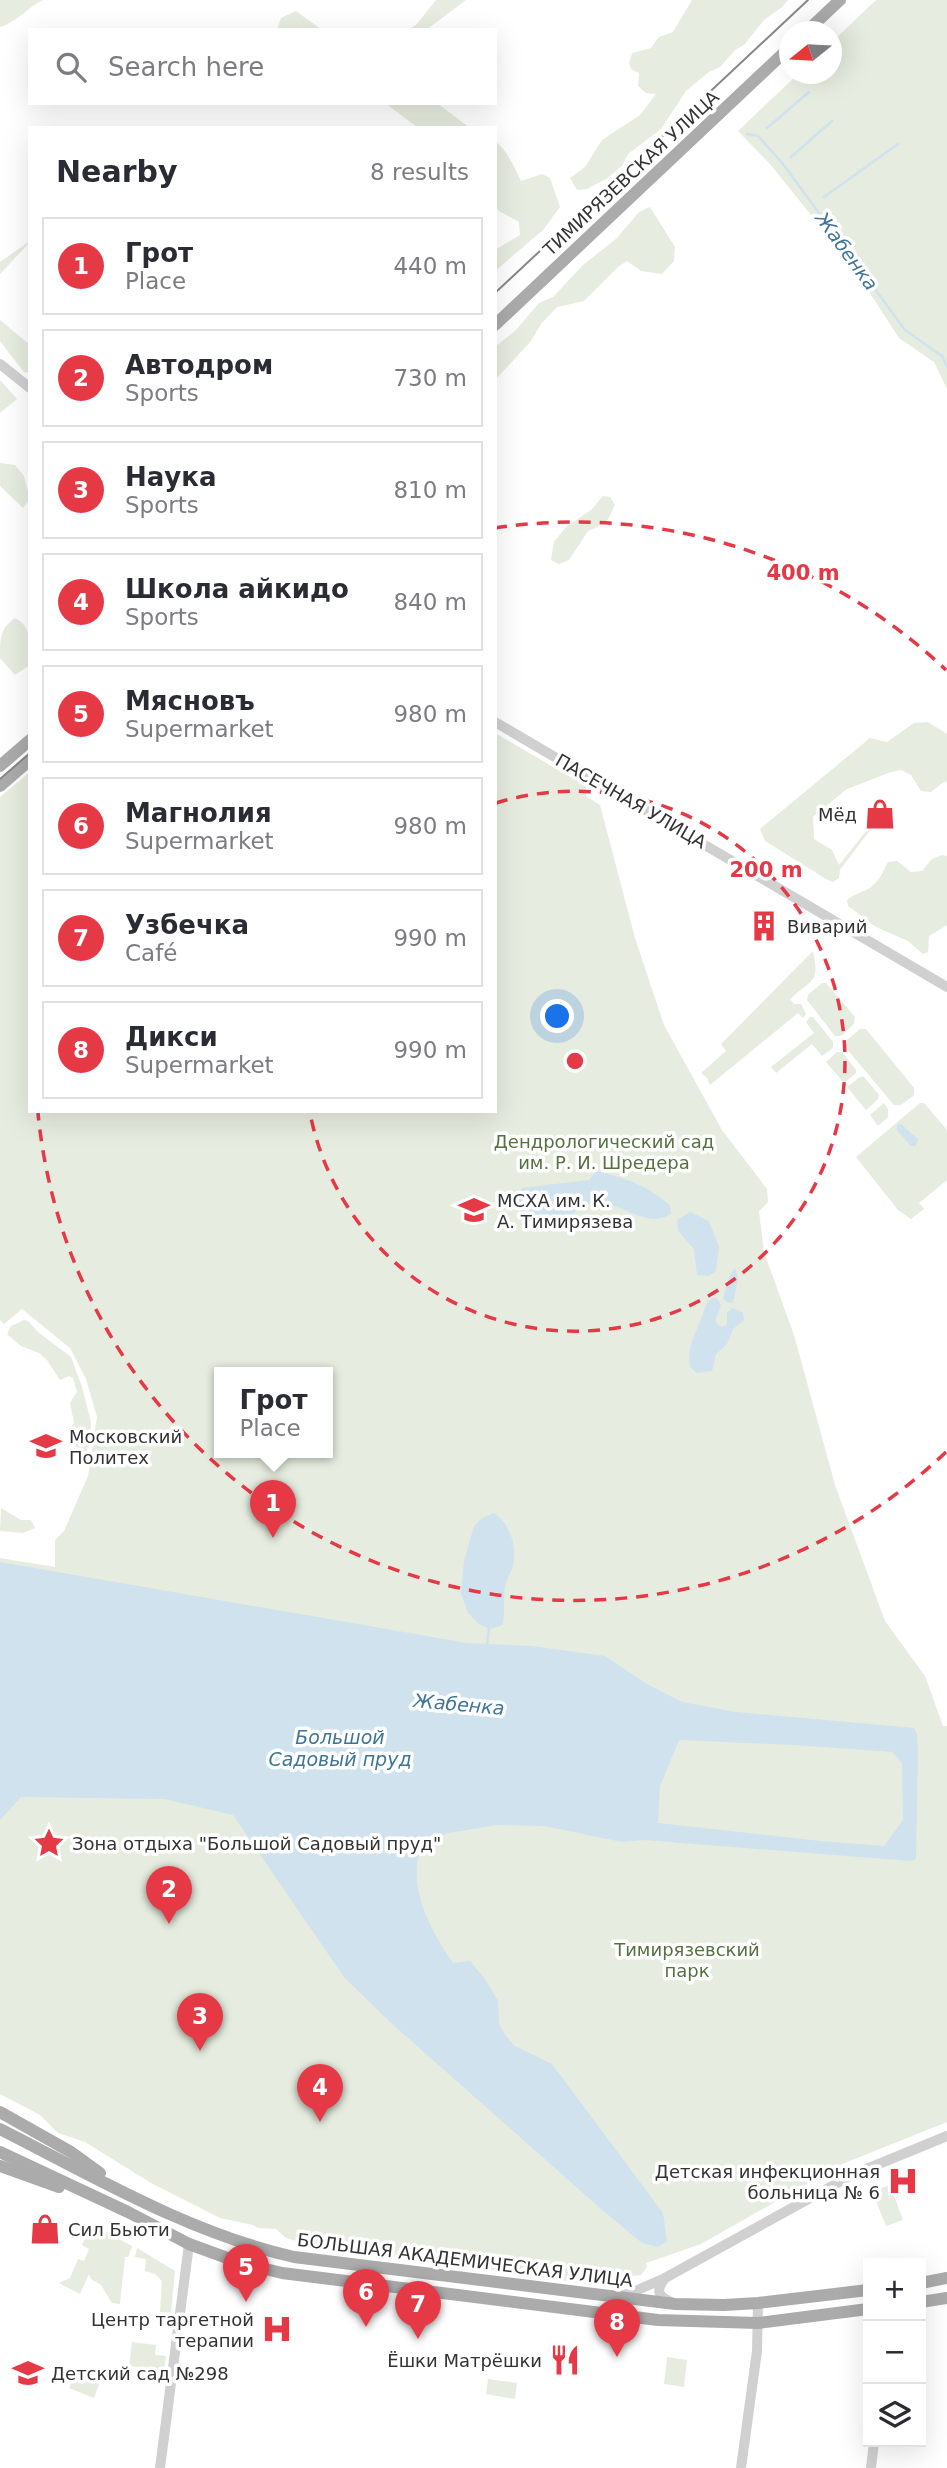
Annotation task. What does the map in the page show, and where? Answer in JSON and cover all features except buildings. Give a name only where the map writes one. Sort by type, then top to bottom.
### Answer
[{"type":"main road","points":[[818,21],[840,0]]},
{"type":"main road","name":"ТИМИРЯЗЕВСКАЯ УЛИЦА","points":[[497,323],[779,56]]},
{"type":"main road","points":[[0,766],[28,742]]},
{"type":"main road","points":[[0,786],[28,762]]},
{"type":"main road","points":[[0,2112],[71,2152],[129,2194]]},
{"type":"main road","name":"БОЛЬШАЯ АКАДЕМИЧЕСКАЯ УЛИЦА","points":[[0,2129],[193,2226],[244,2245],[293,2257],[675,2304],[758,2303],[863,2291]]},
{"type":"main road","name":"БОЛЬШАЯ АКАДЕМИЧЕСКАЯ УЛИЦА","points":[[0,2152],[189,2244],[241,2263],[282,2273],[658,2320],[758,2323],[863,2310]]},
{"type":"main road","points":[[0,2165],[128,2212]]},
{"type":"main road","points":[[926,2282],[947,2278]]},
{"type":"main road","points":[[926,2301],[947,2298]]},
{"type":"street","points":[[0,364],[28,386]]},
{"type":"street","name":"ПАСЕЧНАЯ УЛИЦА","points":[[497,723],[947,987]]},
{"type":"street","points":[[613,2297],[633,2292],[664,2278],[852,2175],[947,2136]]},
{"type":"street","points":[[160,2468],[189,2244]]},
{"type":"street","points":[[664,2278],[658,2294],[660,2298],[675,2304]]},
{"type":"street","points":[[741,2468],[757,2351],[758,2303]]},
{"type":"street","points":[[871,2468],[873,2447]]},
{"type":"green space","points":[[0,0],[43,0],[0,27]]},
{"type":"green space","points":[[436,0],[466,0],[429,28],[411,28]]},
{"type":"green space","points":[[692,0],[788,0],[764,20],[744,45],[735,50],[720,67],[709,72],[686,91],[661,129],[628,154],[622,166],[606,179],[587,189],[577,190],[570,178],[585,167],[602,140],[640,115],[656,94],[646,93],[638,86],[639,73],[631,69],[629,63],[632,53],[651,48],[659,37],[673,32]]},
{"type":"green space","points":[[876,0],[947,0],[947,389],[934,362],[899,338],[853,267],[770,164],[738,131],[787,84],[842,84],[842,32]]},
{"type":"green space","points":[[296,11],[319,28],[278,28],[281,18]]},
{"type":"green space","points":[[388,105],[440,105],[467,126],[415,126]]},
{"type":"green space","points":[[497,143],[507,154],[521,181],[542,174],[550,178],[560,207],[543,230],[497,269],[497,249],[520,235],[519,222],[499,211]]},
{"type":"green space","points":[[650,207],[675,247],[674,261],[662,274],[641,271],[627,261],[584,301],[557,307],[541,324],[531,341],[497,378],[497,345],[516,330],[539,303],[553,297],[583,265],[617,238],[639,212]]},
{"type":"green space","points":[[28,242],[0,274],[0,262]]},
{"type":"green space","points":[[0,320],[28,343],[28,373],[24,372],[0,341]]},
{"type":"green space","points":[[0,380],[17,399],[0,413]]},
{"type":"green space","points":[[0,463],[15,465],[24,476],[28,502],[23,508],[0,486]]},
{"type":"green space","points":[[603,496],[610,497],[615,505],[606,523],[588,531],[569,560],[559,564],[551,560],[554,542],[566,527],[591,510]]},
{"type":"green space","points":[[15,618],[28,632],[28,666],[15,675],[0,658],[0,645],[6,626]]},
{"type":"green space","points":[[928,722],[947,734],[947,783],[945,781],[931,792],[921,791],[911,775],[901,770],[891,772],[847,789],[813,817],[814,839],[832,850],[839,865],[875,820],[877,821],[840,870],[839,878],[833,882],[826,879],[765,841],[760,829],[870,738],[887,742],[914,723]]},
{"type":"green space","name":"МСХА им. К. А. Тимирязева","points":[[497,734],[586,786],[586,796],[600,805],[635,938],[664,1025],[722,1130],[767,1189],[768,1202],[759,1211],[764,1252],[794,1335],[835,1485],[885,1621],[925,1676],[943,1726],[947,1726],[947,2122],[842,2164],[701,2244],[646,2263],[647,2267],[641,2275],[611,2278],[605,2283],[594,2285],[296,2241],[286,2238],[276,2229],[258,2228],[220,2218],[151,2183],[85,2142],[58,2133],[40,2115],[0,2094],[0,1558],[55,1567],[55,1540],[64,1531],[88,1476],[97,1417],[86,1379],[70,1348],[22,1309],[4,1324],[0,1320],[0,797],[28,774],[28,1113],[497,1113]]},
{"type":"green space","points":[[947,856],[947,925],[929,936],[928,952],[923,954],[908,941],[876,927],[848,906],[847,900],[875,884],[888,862],[897,861],[911,872],[922,871],[932,859]]},
{"type":"green space","points":[[813,951],[815,975],[790,999],[794,1004],[801,1004],[806,1014],[803,1018],[798,1013],[710,1085],[701,1073],[726,1051],[721,1044]]},
{"type":"green space","points":[[822,983],[826,983],[855,1017],[854,1024],[841,1036],[835,1036],[807,1000],[808,995]]},
{"type":"green space","points":[[813,1017],[833,1042],[833,1048],[822,1056],[812,1044],[776,1073],[771,1067],[814,1033],[806,1022]]},
{"type":"green space","points":[[860,1029],[866,1029],[914,1088],[914,1095],[901,1105],[894,1105],[846,1048],[847,1040]]},
{"type":"green space","points":[[837,1052],[842,1052],[856,1070],[844,1083],[826,1062]]},
{"type":"green space","points":[[864,1077],[879,1095],[866,1110],[847,1087]]},
{"type":"green space","points":[[884,1103],[888,1109],[888,1117],[878,1126],[870,1115]]},
{"type":"green space","points":[[920,1103],[924,1103],[947,1130],[947,1180],[919,1203],[924,1209],[911,1219],[898,1210],[856,1157]]},
{"type":"green space","points":[[24,1320],[71,1357],[91,1422],[86,1452],[81,1452],[67,1438],[74,1423],[70,1403],[77,1392],[73,1378],[69,1376],[60,1380],[39,1353],[21,1346],[7,1334],[11,1326]]},
{"type":"green space","points":[[1,1508],[21,1520],[31,1520],[35,1528],[23,1533],[0,1531]]},
{"type":"green space","points":[[890,2185],[903,2220],[886,2226],[872,2191]]},
{"type":"green space","points":[[98,2228],[132,2246],[128,2257],[125,2257],[120,2304],[112,2303],[101,2285],[91,2279],[89,2274],[80,2294],[59,2283],[70,2278],[78,2259],[84,2261],[89,2249],[82,2245],[88,2231]]},
{"type":"green space","points":[[137,2248],[175,2271],[171,2313],[160,2312],[162,2281],[155,2274],[145,2271],[146,2259],[135,2257]]},
{"type":"green space","points":[[132,2342],[156,2345],[155,2355],[166,2356],[164,2370],[129,2366]]},
{"type":"green space","points":[[667,2357],[687,2360],[684,2387],[664,2384]]},
{"type":"green space","points":[[78,2367],[101,2379],[94,2398],[69,2388]]},
{"type":"green space","points":[[488,2379],[517,2383],[515,2399],[486,2394]]},
{"type":"water","points":[[901,1124],[918,1139],[916,1146],[911,1146],[897,1130],[897,1125]]},
{"type":"water","points":[[596,1171],[644,1187],[670,1205],[671,1214],[653,1219],[607,1204],[592,1203],[559,1220],[546,1219],[522,1214],[513,1199],[522,1188],[589,1180]]},
{"type":"water","points":[[690,1212],[709,1221],[719,1247],[716,1271],[709,1276],[697,1275],[694,1249],[678,1231],[677,1220]]},
{"type":"water","points":[[735,1267],[738,1279],[733,1303],[723,1298]]},
{"type":"water","points":[[712,1298],[717,1298],[721,1306],[715,1320],[718,1325],[723,1327],[727,1324],[727,1313],[732,1308],[743,1312],[744,1320],[733,1329],[727,1344],[716,1354],[712,1371],[697,1373],[690,1367],[691,1347],[705,1306]]},
{"type":"water","points":[[494,1513],[507,1528],[513,1541],[514,1554],[505,1587],[503,1625],[489,1629],[468,1613],[461,1593],[464,1561],[474,1526],[482,1518]]},
{"type":"water","name":"Большой Садовый пруд","points":[[0,1562],[467,1643],[532,1646],[605,1656],[647,1684],[682,1702],[736,1712],[914,1728],[917,1734],[916,1859],[911,1861],[645,1840],[622,1842],[544,1826],[497,1825],[448,1833],[423,1844],[418,1859],[418,1890],[436,1936],[453,1963],[470,1961],[485,1979],[498,2001],[499,2024],[505,2035],[515,2046],[552,2064],[663,2213],[667,2241],[658,2247],[642,2243],[600,2208],[391,2023],[344,1977],[233,1815],[165,1799],[21,1797],[0,1820]],"holes":[[[679,1740],[892,1752],[902,1763],[903,1820],[884,1846],[658,1823],[660,1786]]]},
{"type":"waterway","points":[[767,128],[809,92]]},
{"type":"waterway","points":[[791,157],[832,121]]},
{"type":"waterway","name":"Жабенка","points":[[747,134],[758,136],[783,164],[905,330],[942,356],[947,367]]},
{"type":"waterway","points":[[824,197],[898,144]]},
{"type":"waterway","points":[[487,1644],[489,1629]]},
{"type":"tram line","points":[[497,291],[808,0]]},
{"type":"tram line","points":[[0,779],[28,755]]},
{"type":"place","name":"Мёд","points":[[880,814]]},
{"type":"place","name":"Виварий","points":[[764,926]]},
{"type":"place","name":"МСХА им. К. А. Тимирязева","points":[[474,1210]]},
{"type":"place","name":"Московский Политех","points":[[46,1446]]},
{"type":"place","name":"Грот","points":[[273,1538]]},
{"type":"place","name":"Зона отдыха \"Большой Садовый пруд\"","points":[[49,1843]]},
{"type":"place","name":"Автодром","points":[[169,1924]]},
{"type":"place","name":"Наука","points":[[200,2051]]},
{"type":"place","name":"Школа айкидо","points":[[320,2122]]},
{"type":"place","name":"Детская инфекционная больница № 6","points":[[903,2181]]},
{"type":"place","name":"Сил Бьюти","points":[[45,2229]]},
{"type":"place","name":"Мясновъ","points":[[246,2302]]},
{"type":"place","name":"Магнолия","points":[[366,2327]]},
{"type":"place","name":"Центр таргетной терапии","points":[[277,2329]]},
{"type":"place","name":"Узбечка","points":[[418,2339]]},
{"type":"place","name":"Дикси","points":[[617,2357]]},
{"type":"place","name":"Ёшки Матрёшки","points":[[565,2360]]},
{"type":"place","name":"Детский сад №298","points":[[28,2373]]},
{"type":"park label","name":"Дендрологический сад им. Р. И. Шредера","points":[[604,1151]]},
{"type":"park label","name":"Тимирязевский парк","points":[[687,1959]]}]
